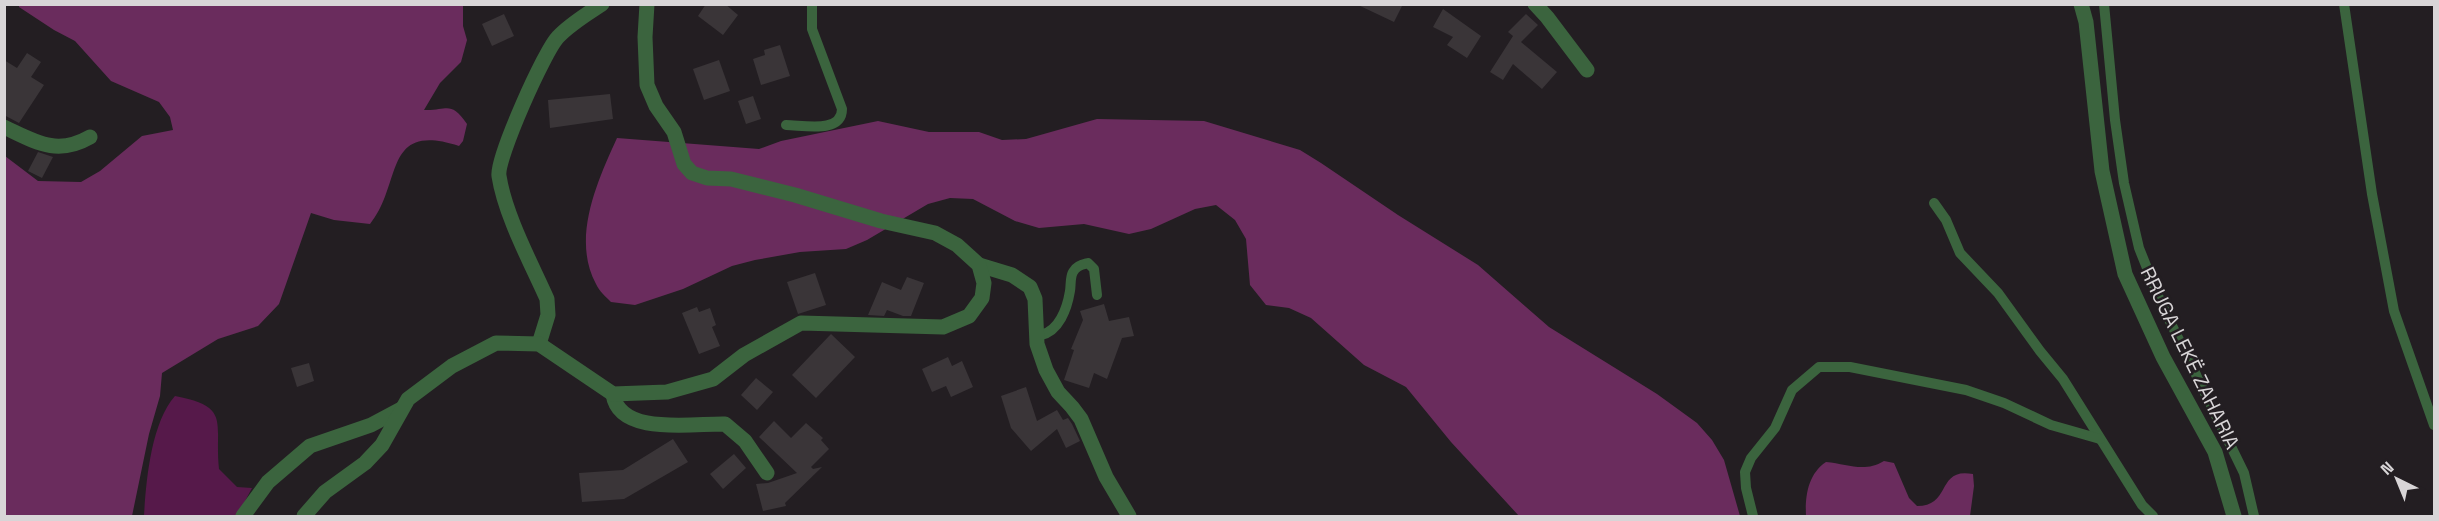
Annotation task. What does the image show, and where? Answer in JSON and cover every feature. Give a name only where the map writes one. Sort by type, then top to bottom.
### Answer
[{"type":"street","points":[[539,344],[548,315],[547,300],[506,205],[498,173],[508,139],[556,38],[602,4]]},
{"type":"street","points":[[647,4],[645,37],[647,85],[656,106],[674,132],[684,164],[692,172],[707,178],[731,179],[935,233],[957,245],[979,265],[1012,275],[1030,287],[1035,299],[1035,331],[1046,370],[1058,392],[1081,419],[1106,477],[1130,516]]},
{"type":"street","points":[[1535,4],[1587,70]]},
{"type":"street","name":"RRUGA LEKË ZAHARIA","points":[[2081,4],[2086,22],[2102,171],[2125,274],[2163,357],[2215,452],[2234,516]]},
{"type":"street","points":[[4,127],[31,139],[61,148],[77,145],[90,137]]},
{"type":"street","points":[[304,516],[334,484],[364,463],[382,445],[408,399],[452,366],[496,343],[539,344],[613,394],[667,392],[713,379],[744,355],[801,323],[943,327],[969,316],[982,298],[984,283],[979,265]]},
{"type":"street","points":[[613,394],[614,404],[622,411],[643,421],[666,426],[725,424],[745,441],[767,473]]},
{"type":"street","points":[[243,516],[268,482],[310,446],[371,425],[401,410]]},
{"type":"lane","points":[[786,125],[830,126],[838,123],[842,117],[842,109],[813,29],[812,4]]},
{"type":"lane","points":[[2104,4],[2115,120],[2124,183],[2139,248],[2161,303],[2244,473],[2254,516]]},
{"type":"lane","points":[[2343,4],[2372,194],[2394,311],[2434,425]]},
{"type":"lane","points":[[1934,203],[1946,220],[1960,253],[1998,294],[2063,379],[2142,505],[2153,516]]},
{"type":"lane","points":[[1035,331],[1041,335],[1049,333],[1058,326],[1069,295],[1071,274],[1078,266],[1088,263],[1094,270],[1097,295]]},
{"type":"lane","points":[[1753,516],[1746,488],[1745,472],[1751,458],[1774,428],[1792,390],[1819,368],[1850,367],[1966,390],[2004,403],[2051,425],[2100,439]]},
{"type":"shaded area","points":[[19,5],[463,5],[463,26],[467,40],[461,62],[440,83],[424,110],[448,108],[456,112],[467,124],[463,141],[459,146],[434,141],[417,142],[406,149],[398,161],[380,208],[370,224],[334,220],[311,213],[279,304],[258,326],[218,339],[162,373],[160,396],[149,434],[132,516],[5,516],[5,156],[38,181],[81,182],[100,171],[142,136],[173,130],[170,117],[159,102],[111,81],[75,41],[54,30]]},
{"type":"shaded area","points":[[1097,119],[1204,121],[1300,150],[1478,265],[1549,327],[1657,394],[1697,423],[1712,440],[1724,460],[1740,516],[1519,516],[1451,442],[1406,387],[1364,365],[1311,318],[1289,308],[1266,305],[1250,285],[1246,239],[1235,220],[1216,205],[1195,209],[1151,229],[1129,234],[1084,224],[1039,228],[1015,221],[973,199],[950,198],[928,204],[867,240],[846,249],[800,252],[732,266],[683,289],[635,305],[611,302],[597,287],[589,266],[586,248],[590,210],[602,172],[617,138],[759,149],[781,141],[878,121],[929,132],[979,132],[1002,140],[1026,139]]},
{"type":"shaded area","points":[[175,396],[205,405],[213,412],[218,428],[219,469],[237,487],[252,488],[237,516],[144,516],[148,470],[155,437],[160,421]]},
{"type":"shaded area","points":[[1884,461],[1894,463],[1909,498],[1917,506],[1935,500],[1954,476],[1961,473],[1973,474],[1974,486],[1970,516],[1806,516],[1806,501],[1811,479],[1826,462],[1863,467],[1877,465]]},
{"type":"building","points":[[706,4],[725,4],[738,15],[723,35],[698,16]]},
{"type":"building","points":[[1356,4],[1403,4],[1394,22]]},
{"type":"building","points":[[1443,9],[1481,36],[1467,58],[1447,45],[1453,37],[1433,27]]},
{"type":"building","points":[[504,14],[514,36],[492,46],[482,24]]},
{"type":"building","points":[[1526,14],[1538,25],[1521,42],[1557,72],[1542,89],[1513,64],[1503,80],[1490,72],[1513,36],[1508,32]]},
{"type":"building","points":[[780,45],[790,76],[761,85],[753,59],[765,55],[764,50]]},
{"type":"building","points":[[27,53],[41,62],[31,77],[44,85],[19,123],[4,115],[4,60],[17,68]]},
{"type":"building","points":[[719,60],[730,91],[704,100],[693,69]]},
{"type":"building","points":[[610,94],[613,119],[550,128],[548,100]]},
{"type":"building","points":[[753,96],[761,119],[746,124],[738,101]]},
{"type":"building","points":[[38,152],[53,157],[42,178],[28,171]]},
{"type":"building","points":[[815,273],[826,305],[798,314],[787,282]]},
{"type":"building","points":[[907,277],[924,283],[911,316],[903,316],[887,310],[884,316],[868,315],[882,282],[901,290]]},
{"type":"building","points":[[1104,304],[1109,321],[1129,317],[1134,336],[1122,338],[1107,379],[1094,373],[1089,388],[1064,380],[1074,350],[1071,349],[1083,320],[1080,311]]},
{"type":"building","points":[[697,307],[699,312],[710,308],[716,325],[712,327],[720,346],[699,354],[682,313]]},
{"type":"building","points":[[831,334],[855,357],[816,398],[792,375]]},
{"type":"building","points":[[948,357],[952,366],[962,361],[973,387],[951,397],[946,386],[932,392],[922,369]]},
{"type":"building","points":[[309,363],[314,381],[297,387],[291,368]]},
{"type":"building","points":[[756,378],[773,392],[757,410],[741,395]]},
{"type":"building","points":[[1026,387],[1037,421],[1057,410],[1063,420],[1068,418],[1080,441],[1066,448],[1057,429],[1031,451],[1011,428],[1001,396]]},
{"type":"building","points":[[774,421],[791,438],[806,423],[823,438],[821,440],[829,449],[811,467],[813,469],[822,467],[785,503],[786,506],[763,511],[756,484],[768,483],[797,473],[759,437]]},
{"type":"building","points":[[673,439],[688,462],[624,499],[582,502],[579,473],[623,470]]},
{"type":"building","points":[[734,454],[746,468],[723,489],[710,474]]}]
